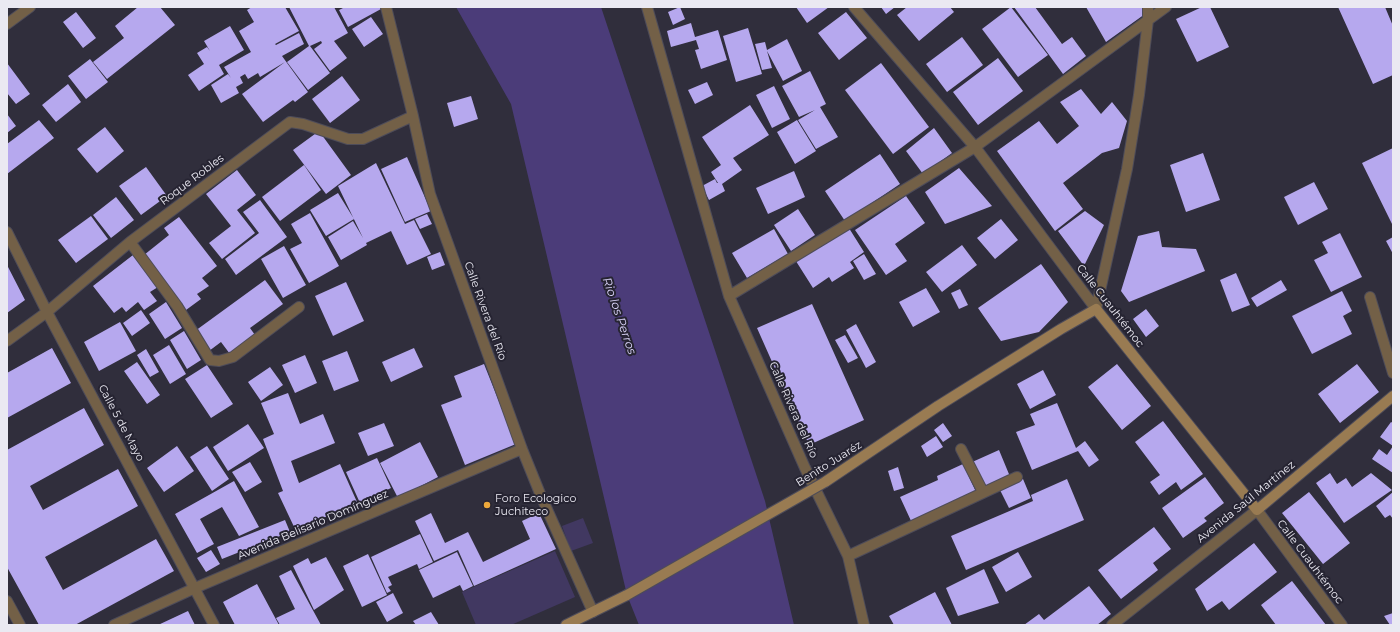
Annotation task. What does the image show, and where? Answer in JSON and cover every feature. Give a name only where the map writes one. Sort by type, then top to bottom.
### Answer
[{"type":"street","points":[[7,24],[30,7]]},
{"type":"street","name":"Calle Rivera del Río","points":[[386,7],[413,116],[430,194],[522,449],[541,496],[593,612]]},
{"type":"street","points":[[646,7],[728,296],[802,461],[848,556],[864,625]]},
{"type":"street","name":"Calle Cuauhtémoc","points":[[854,7],[975,148],[1096,309],[1257,510],[1342,625]]},
{"type":"street","points":[[1096,309],[1127,170],[1139,95],[1148,20],[1148,7]]},
{"type":"street","points":[[728,296],[975,148],[1166,7]]},
{"type":"street","name":"Roque Robles","points":[[7,341],[47,312],[130,242],[290,122],[303,124],[348,139],[363,139],[413,116]]},
{"type":"street","name":"Calle 5 de Mayo","points":[[7,232],[47,312],[214,625]]},
{"type":"street","points":[[130,242],[177,306],[210,360],[220,360],[232,357],[299,307]]},
{"type":"street","points":[[1370,297],[1393,373]]},
{"type":"street","name":"Benito Juaréz","points":[[566,625],[627,595],[825,482],[938,406],[1061,328],[1096,309]]},
{"type":"street","name":"Avenida Saúl Martínez","points":[[1112,625],[1257,510],[1393,396]]},
{"type":"street","name":"Avenida Belisario Domínguez","points":[[114,625],[195,588],[522,449]]},
{"type":"street","points":[[961,449],[983,492]]},
{"type":"street","points":[[848,556],[1017,477]]},
{"type":"street","points":[[7,601],[20,625]]},
{"type":"shaded area","points":[[583,518],[593,543],[571,551],[562,526]]},
{"type":"shaded area","points":[[555,551],[575,597],[511,625],[476,625],[462,592]]},
{"type":"water","name":"Rio los Perros","points":[[456,7],[601,7],[765,501],[794,625],[639,625],[627,595],[511,104]]},
{"type":"building","points":[[138,7],[160,7],[175,25],[107,79],[93,62],[124,38],[115,26]]},
{"type":"building","points":[[252,7],[285,7],[299,31],[275,44],[276,45],[299,33],[304,44],[282,56],[308,92],[295,102],[293,100],[263,122],[242,94],[285,62],[260,77],[258,73],[248,79],[245,74],[240,77],[243,83],[236,87],[239,93],[221,103],[211,85],[228,74],[231,78],[224,67],[251,52],[239,31],[254,22],[247,10]]},
{"type":"building","points":[[289,7],[334,7],[348,33],[334,41],[347,58],[330,71],[314,49],[322,43],[321,41],[310,46],[330,73],[308,90],[287,62],[309,46]]},
{"type":"building","points":[[345,7],[379,7],[381,9],[348,27],[339,10]]},
{"type":"building","points":[[680,7],[685,19],[673,25],[668,12]]},
{"type":"building","points":[[796,7],[829,7],[807,23]]},
{"type":"building","points":[[881,7],[895,7],[886,14]]},
{"type":"building","points":[[907,7],[950,7],[954,12],[919,41],[897,15]]},
{"type":"building","points":[[1011,7],[1048,55],[1018,77],[982,29]]},
{"type":"building","points":[[1014,7],[1035,7],[1062,44],[1072,37],[1086,56],[1063,74]]},
{"type":"building","points":[[1086,7],[1144,7],[1145,14],[1106,42]]},
{"type":"building","points":[[1202,7],[1210,7],[1229,47],[1197,62],[1176,19]]},
{"type":"building","points":[[1338,7],[1385,7],[1393,26],[1393,75],[1373,84]]},
{"type":"building","points":[[76,12],[96,38],[83,48],[63,22]]},
{"type":"building","points":[[846,12],[867,38],[839,60],[818,33]]},
{"type":"building","points":[[371,17],[383,34],[364,47],[352,29]]},
{"type":"building","points":[[691,23],[695,37],[718,30],[727,60],[701,69],[695,50],[699,49],[696,40],[671,47],[667,31]]},
{"type":"building","points":[[230,26],[244,50],[219,65],[224,74],[199,91],[188,75],[204,64],[197,53],[207,47],[210,51],[204,41]]},
{"type":"building","points":[[748,28],[762,74],[736,82],[723,36]]},
{"type":"building","points":[[962,37],[983,65],[947,92],[926,64]]},
{"type":"building","points":[[787,39],[802,71],[783,81],[767,51],[772,68],[762,70],[755,44],[765,42],[767,50]]},
{"type":"building","points":[[998,58],[1023,91],[978,125],[953,92]]},
{"type":"building","points":[[90,59],[108,82],[86,99],[68,76]]},
{"type":"building","points":[[7,63],[30,94],[16,104],[7,93]]},
{"type":"building","points":[[881,63],[929,127],[893,154],[845,90]]},
{"type":"building","points":[[810,71],[826,104],[820,107],[838,137],[816,149],[798,120],[815,110],[799,117],[782,86]]},
{"type":"building","points":[[342,76],[360,100],[330,123],[312,99]]},
{"type":"building","points":[[707,82],[713,95],[695,104],[688,90]]},
{"type":"building","points":[[68,84],[81,102],[56,122],[42,105]]},
{"type":"building","points":[[774,86],[790,119],[772,128],[756,95]]},
{"type":"building","points":[[1081,89],[1101,114],[1112,102],[1127,121],[1119,148],[1102,153],[1063,183],[1083,209],[1055,231],[997,151],[1039,121],[1057,144],[1079,126],[1060,102]]},
{"type":"building","points":[[471,96],[478,119],[454,127],[447,103]]},
{"type":"building","points":[[750,105],[769,135],[733,158],[742,170],[722,184],[725,191],[709,200],[702,186],[715,179],[718,183],[711,172],[721,165],[702,137]]},
{"type":"building","points":[[7,114],[16,126],[7,133]]},
{"type":"building","points":[[39,120],[54,138],[7,174],[7,144]]},
{"type":"building","points":[[797,120],[816,151],[795,164],[777,132]]},
{"type":"building","points":[[105,127],[124,151],[97,173],[77,149]]},
{"type":"building","points":[[934,128],[952,153],[923,174],[906,151]]},
{"type":"building","points":[[319,131],[351,175],[326,194],[293,150]]},
{"type":"building","points":[[1393,148],[1393,226],[1362,163]]},
{"type":"building","points":[[1203,153],[1220,200],[1186,212],[1170,165]]},
{"type":"building","points":[[880,154],[900,184],[845,221],[825,191]]},
{"type":"building","points":[[407,157],[431,211],[405,222],[381,169]]},
{"type":"building","points":[[376,163],[405,224],[414,220],[431,254],[407,265],[391,231],[366,243],[367,245],[341,260],[328,237],[353,221],[363,238],[338,186]]},
{"type":"building","points":[[304,165],[321,190],[280,221],[262,197]]},
{"type":"building","points":[[146,167],[167,196],[141,215],[119,186]]},
{"type":"building","points":[[959,168],[992,206],[945,224],[925,192]]},
{"type":"building","points":[[237,170],[256,195],[237,210],[255,233],[222,259],[209,243],[231,226],[206,194]]},
{"type":"building","points":[[794,171],[805,197],[768,214],[756,188]]},
{"type":"building","points":[[1314,182],[1328,209],[1298,225],[1284,197]]},
{"type":"building","points":[[338,193],[354,219],[326,236],[310,210]]},
{"type":"building","points":[[906,196],[925,223],[895,244],[907,261],[886,275],[855,230]]},
{"type":"building","points":[[116,197],[134,220],[111,238],[93,215]]},
{"type":"building","points":[[260,200],[287,237],[236,275],[225,259],[259,233],[243,212]]},
{"type":"building","points":[[798,209],[815,235],[791,251],[774,225]]},
{"type":"building","points":[[1085,211],[1104,225],[1084,266],[1058,231]]},
{"type":"building","points":[[310,213],[339,266],[309,283],[290,249],[302,243],[291,224]]},
{"type":"building","points":[[427,214],[432,224],[420,229],[415,219]]},
{"type":"building","points":[[91,216],[108,239],[76,263],[58,240]]},
{"type":"building","points":[[179,217],[217,266],[202,278],[209,286],[197,294],[201,299],[186,310],[144,255],[169,235],[164,228]]},
{"type":"building","points":[[1001,219],[1018,240],[995,259],[977,238]]},
{"type":"building","points":[[847,225],[864,252],[850,262],[854,268],[832,282],[829,277],[813,288],[794,258]]},
{"type":"building","points":[[774,229],[788,254],[747,278],[732,253]]},
{"type":"building","points":[[1159,231],[1162,247],[1196,249],[1205,271],[1129,302],[1121,291],[1138,236]]},
{"type":"building","points":[[1340,233],[1362,277],[1331,292],[1314,260],[1328,253],[1322,242]]},
{"type":"building","points":[[1393,237],[1393,254],[1386,241]]},
{"type":"building","points":[[962,245],[977,265],[942,292],[926,272]]},
{"type":"building","points":[[284,246],[306,285],[283,298],[261,259]]},
{"type":"building","points":[[440,252],[445,265],[432,270],[427,257]]},
{"type":"building","points":[[864,254],[876,274],[864,280],[853,261]]},
{"type":"building","points":[[133,255],[158,287],[150,292],[157,301],[144,310],[138,302],[126,312],[122,307],[114,313],[93,286]]},
{"type":"building","points":[[1041,264],[1068,302],[1039,332],[1001,341],[978,308]]},
{"type":"building","points":[[7,265],[25,300],[7,313]]},
{"type":"building","points":[[1236,273],[1250,305],[1232,312],[1220,280]]},
{"type":"building","points":[[265,280],[283,304],[250,328],[255,335],[230,354],[221,342],[209,351],[195,331]]},
{"type":"building","points":[[1281,280],[1287,290],[1257,307],[1251,298]]},
{"type":"building","points":[[346,282],[364,321],[333,336],[315,296]]},
{"type":"building","points":[[926,288],[940,312],[913,327],[899,302]]},
{"type":"building","points":[[960,289],[968,305],[959,309],[951,293]]},
{"type":"building","points":[[1342,291],[1352,311],[1343,316],[1352,334],[1312,354],[1292,316]]},
{"type":"building","points":[[166,302],[182,328],[165,339],[149,314]]},
{"type":"building","points":[[812,304],[864,420],[809,445],[757,328]]},
{"type":"building","points":[[1146,309],[1159,326],[1146,337],[1133,319]]},
{"type":"building","points":[[141,310],[150,323],[132,336],[123,323]]},
{"type":"building","points":[[120,322],[136,351],[99,371],[84,342]]},
{"type":"building","points":[[856,324],[876,362],[866,368],[846,330]]},
{"type":"building","points":[[184,331],[201,360],[187,369],[170,340]]},
{"type":"building","points":[[845,335],[858,358],[848,363],[835,340]]},
{"type":"building","points":[[169,345],[186,374],[170,384],[153,355]]},
{"type":"building","points":[[52,348],[71,383],[7,418],[7,373]]},
{"type":"building","points":[[414,348],[423,367],[391,382],[382,362]]},
{"type":"building","points":[[146,349],[159,372],[150,377],[137,355]]},
{"type":"building","points":[[347,351],[359,381],[334,391],[322,361]]},
{"type":"building","points":[[305,355],[317,383],[295,393],[282,365]]},
{"type":"building","points":[[137,362],[160,395],[147,404],[124,371]]},
{"type":"building","points":[[484,364],[516,444],[465,465],[441,405],[462,397],[454,376]]},
{"type":"building","points":[[1117,364],[1151,406],[1122,430],[1088,387]]},
{"type":"building","points":[[1357,364],[1379,392],[1340,423],[1318,394]]},
{"type":"building","points":[[207,365],[233,404],[211,418],[185,379]]},
{"type":"building","points":[[270,367],[283,385],[261,401],[248,382]]},
{"type":"building","points":[[1043,370],[1056,395],[1030,409],[1017,384]]},
{"type":"building","points":[[288,393],[300,424],[323,414],[335,443],[291,461],[299,483],[340,464],[357,502],[296,531],[278,493],[283,491],[263,439],[274,434],[261,403]]},
{"type":"building","points":[[1057,403],[1076,448],[1085,441],[1099,460],[1089,467],[1078,451],[1032,470],[1016,432],[1035,425],[1030,414]]},
{"type":"building","points":[[84,408],[104,445],[30,486],[43,510],[118,469],[138,506],[45,557],[63,590],[156,539],[174,571],[75,625],[39,625],[7,567],[7,450]]},
{"type":"building","points":[[1163,421],[1203,474],[1181,490],[1176,482],[1159,495],[1150,482],[1160,475],[1135,442]]},
{"type":"building","points":[[1391,422],[1393,423],[1393,446],[1380,437]]},
{"type":"building","points":[[384,423],[394,446],[368,456],[358,433]]},
{"type":"building","points":[[943,423],[952,436],[943,442],[934,430]]},
{"type":"building","points":[[248,424],[264,448],[228,471],[213,447]]},
{"type":"building","points":[[936,436],[943,447],[927,457],[921,446]]},
{"type":"building","points":[[420,442],[438,477],[398,498],[380,463]]},
{"type":"building","points":[[177,446],[194,471],[164,492],[147,468]]},
{"type":"building","points":[[207,446],[229,479],[212,491],[190,457]]},
{"type":"building","points":[[1393,446],[1393,473],[1372,459],[1379,449],[1387,455]]},
{"type":"building","points":[[999,450],[1011,479],[983,490],[970,463]]},
{"type":"building","points":[[377,458],[391,488],[360,503],[346,472]]},
{"type":"building","points":[[250,462],[262,482],[245,492],[232,472]]},
{"type":"building","points":[[963,464],[977,494],[912,523],[900,497],[938,480],[937,476]]},
{"type":"building","points":[[898,467],[904,488],[894,491],[888,471]]},
{"type":"building","points":[[1330,473],[1337,484],[1346,478],[1352,487],[1371,473],[1392,490],[1344,523],[1316,483]]},
{"type":"building","points":[[1205,477],[1224,503],[1204,518],[1207,521],[1183,538],[1162,508]]},
{"type":"building","points":[[1023,479],[1031,498],[1009,508],[1000,490]]},
{"type":"building","points":[[1067,479],[1084,520],[966,570],[951,536],[1033,501],[1031,495]]},
{"type":"building","points":[[234,481],[259,527],[239,536],[222,507],[200,519],[214,544],[197,553],[175,514]]},
{"type":"building","points":[[1309,492],[1350,543],[1323,564],[1282,513]]},
{"type":"building","points":[[1393,492],[1393,519],[1390,515],[1385,518],[1376,506]]},
{"type":"building","points":[[431,513],[445,543],[468,532],[483,562],[530,539],[522,521],[539,513],[556,549],[474,586],[458,550],[434,561],[415,521]]},
{"type":"building","points":[[285,520],[290,532],[222,559],[217,547]]},
{"type":"building","points":[[1154,527],[1171,549],[1153,563],[1158,570],[1121,599],[1098,570]]},
{"type":"building","points":[[420,534],[433,562],[419,569],[417,564],[388,577],[392,585],[388,587],[391,591],[387,593],[371,557]]},
{"type":"building","points":[[1254,543],[1277,572],[1229,610],[1222,601],[1207,611],[1195,589]]},
{"type":"building","points":[[211,550],[220,564],[206,572],[197,558]]},
{"type":"building","points":[[457,552],[473,586],[463,591],[460,585],[433,598],[419,570]]},
{"type":"building","points":[[1018,552],[1032,577],[1006,592],[992,567]]},
{"type":"building","points":[[368,554],[387,595],[362,607],[343,566]]},
{"type":"building","points":[[326,557],[344,590],[314,610],[293,566],[308,558],[311,564]]},
{"type":"building","points":[[984,569],[999,603],[958,616],[946,588]]},
{"type":"building","points":[[291,570],[321,625],[280,625],[276,618],[295,609],[279,576]]},
{"type":"building","points":[[1292,581],[1326,625],[1276,625],[1261,605]]},
{"type":"building","points":[[257,584],[279,625],[235,625],[223,602]]},
{"type":"building","points":[[1089,586],[1111,614],[1097,625],[1024,625],[1039,614],[1044,620]]},
{"type":"building","points":[[935,592],[952,625],[894,625],[889,616]]},
{"type":"building","points":[[393,593],[403,613],[387,622],[376,602]]},
{"type":"building","points":[[188,611],[195,625],[158,625]]},
{"type":"building","points":[[431,612],[439,625],[416,625],[413,621]]},
{"type":"building","points":[[1393,613],[1393,625],[1390,625],[1384,616]]},
{"type":"place","name":"Foro Ecologico Juchiteco","points":[[487,505]]}]
